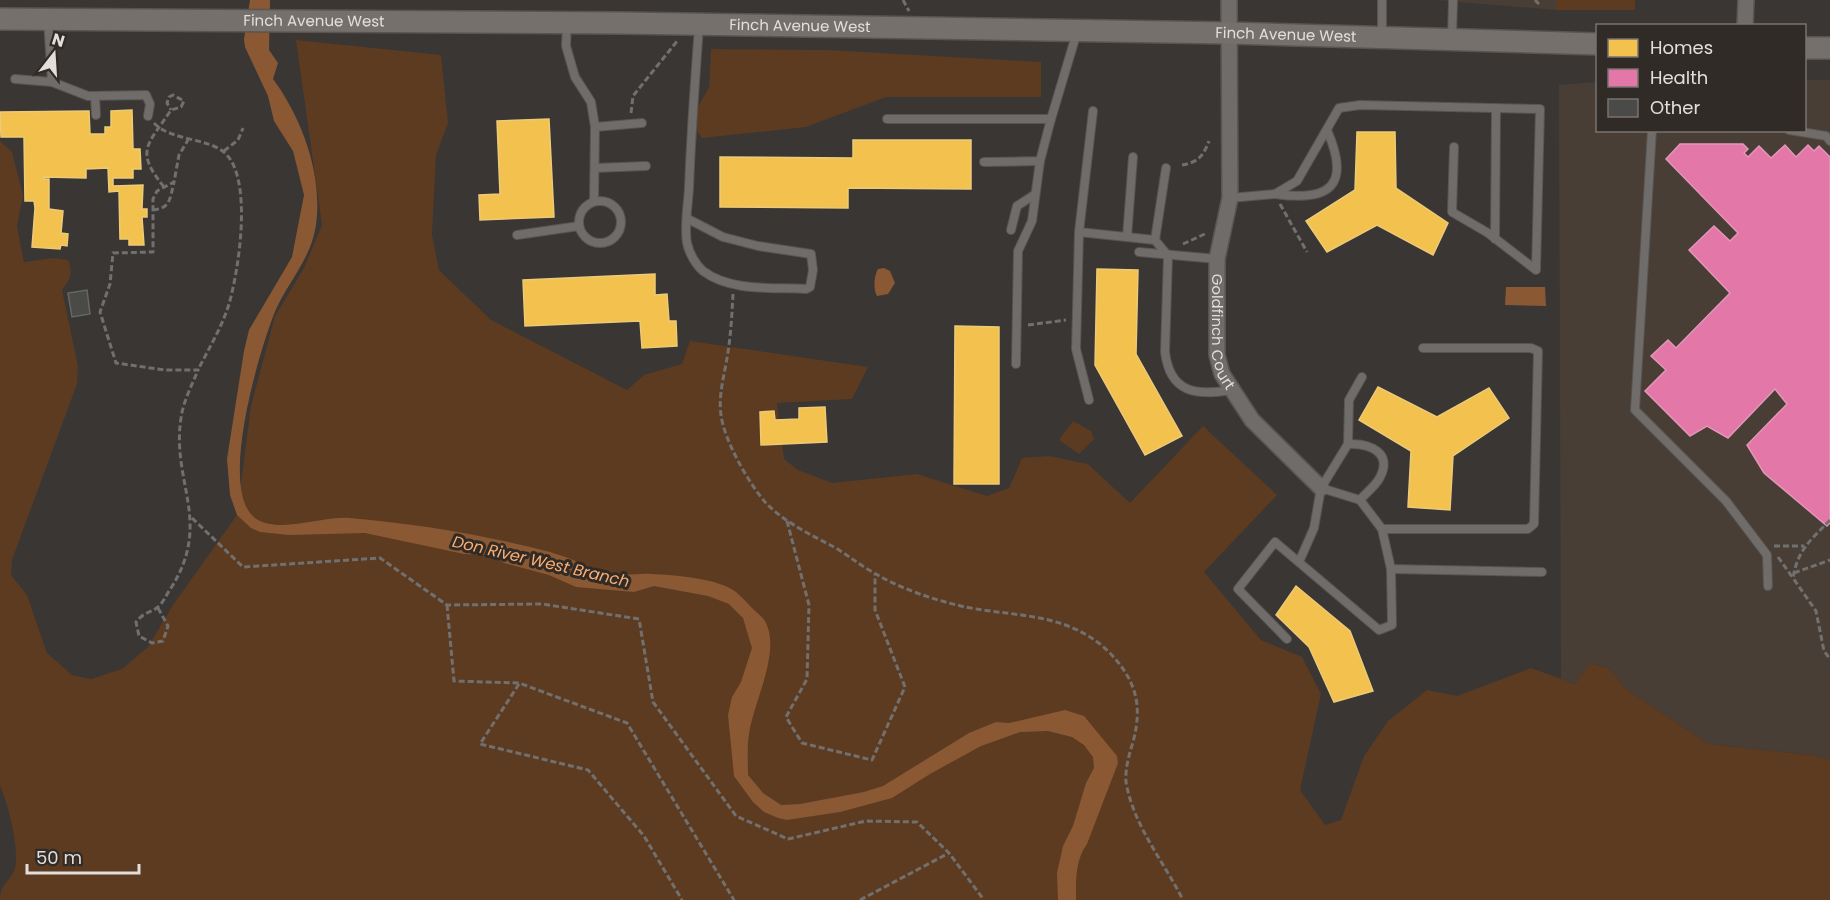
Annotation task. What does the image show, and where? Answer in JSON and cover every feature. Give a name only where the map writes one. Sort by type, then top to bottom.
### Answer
[{"type":"main road","name":"Finch Avenue West","points":[[0,19],[322,20],[1229,33],[1596,44]]},
{"type":"main road","points":[[1806,48],[1830,48]]},
{"type":"street","name":"Goldfinch Court","points":[[1228,0],[1230,198],[1217,259],[1217,355],[1222,374],[1252,420],[1321,489]]},
{"type":"street","points":[[1745,24],[1746,0]]},
{"type":"lane","points":[[1382,0],[1382,38]]},
{"type":"lane","points":[[1452,40],[1453,0]]},
{"type":"lane","points":[[48,19],[52,82]]},
{"type":"lane","points":[[567,23],[566,46],[575,77],[591,102],[595,127],[594,201]]},
{"type":"lane","points":[[688,219],[723,237],[778,249],[807,252],[813,257],[813,280],[810,287],[806,290],[734,285],[721,281],[698,265],[687,242],[695,25]]},
{"type":"lane","points":[[1016,364],[1018,250],[1032,221],[1040,161],[1077,31]]},
{"type":"lane","points":[[15,79],[52,82],[88,96],[146,95],[150,104],[148,116]]},
{"type":"lane","points":[[95,96],[96,115]]},
{"type":"lane","points":[[1275,194],[1297,181],[1339,108],[1360,105],[1540,108],[1536,270],[1495,239],[1452,212],[1454,147]]},
{"type":"lane","points":[[1495,239],[1496,108]]},
{"type":"lane","points":[[1089,400],[1076,349],[1079,232],[1093,111]]},
{"type":"lane","points":[[887,119],[1051,118]]},
{"type":"lane","points":[[595,127],[642,123]]},
{"type":"lane","points":[[1230,198],[1275,194],[1316,197],[1331,186],[1337,175],[1337,153],[1327,130]]},
{"type":"lane","points":[[1652,132],[1635,410],[1726,501],[1767,555],[1768,586]]},
{"type":"lane","points":[[1801,132],[1826,136],[1830,141]]},
{"type":"lane","points":[[1127,237],[1133,157]]},
{"type":"lane","points":[[984,162],[1040,161]]},
{"type":"lane","points":[[595,168],[646,166]]},
{"type":"lane","points":[[1155,240],[1166,168]]},
{"type":"lane","points":[[1011,230],[1017,206],[1034,195]]},
{"type":"lane","points":[[594,201],[609,202],[619,212],[621,226],[618,233],[607,242],[600,243],[586,238],[579,226],[580,213],[594,201]]},
{"type":"lane","points":[[517,235],[579,226]]},
{"type":"lane","points":[[1079,232],[1155,240],[1168,255],[1167,368],[1179,384],[1193,392],[1209,394],[1231,390]]},
{"type":"lane","points":[[1139,252],[1217,259]]},
{"type":"lane","points":[[1382,529],[1528,529],[1534,524],[1538,351],[1531,348],[1423,348]]},
{"type":"lane","points":[[1299,562],[1314,528],[1321,489],[1348,444],[1349,400],[1362,377]]},
{"type":"lane","points":[[1348,444],[1365,443],[1379,452],[1383,465],[1379,479],[1360,500]]},
{"type":"lane","points":[[1287,639],[1238,589],[1275,542],[1379,630],[1392,625],[1391,569],[1382,529],[1360,500],[1321,489]]},
{"type":"lane","points":[[1391,569],[1542,572]]},
{"type":"path","points":[[1535,0],[1539,4]]},
{"type":"path","points":[[629,123],[633,96],[695,25]]},
{"type":"path","points":[[164,187],[147,166],[147,147],[171,110],[182,107],[184,101],[173,95],[167,103],[171,110]]},
{"type":"path","points":[[148,116],[160,128],[188,140],[224,151],[235,165],[240,186],[239,236],[229,304],[198,370],[181,417],[182,465],[192,518],[190,547],[177,579],[158,608],[145,612],[136,622],[139,636],[152,642],[163,641],[168,626],[158,608]]},
{"type":"path","points":[[224,151],[238,140],[243,128]]},
{"type":"path","points":[[153,210],[164,209],[168,204],[179,155],[188,140]]},
{"type":"path","points":[[1182,165],[1194,163],[1202,157],[1209,141]]},
{"type":"path","points":[[174,182],[157,191],[153,210],[153,252],[113,253],[110,284],[100,312],[116,363],[165,370],[198,370]]},
{"type":"path","points":[[1275,194],[1307,252]]},
{"type":"path","points":[[1175,248],[1209,232]]},
{"type":"path","points":[[734,285],[730,338],[720,396],[721,417],[730,442],[750,481],[766,503],[787,519],[875,574],[927,597],[965,607],[1052,619],[1080,630],[1108,652],[1128,677],[1137,698],[1139,717],[1128,759],[1126,780],[1134,810],[1183,900]]},
{"type":"path","points":[[1017,326],[1077,319]]},
{"type":"path","points":[[192,518],[243,567],[380,558],[447,605],[542,604],[639,619],[653,702],[736,816],[788,839],[866,821],[917,822],[949,853],[984,900]]},
{"type":"path","points":[[787,519],[809,605],[807,679],[786,717],[802,743],[872,759],[905,687],[875,610],[875,574]]},
{"type":"path","points":[[1830,520],[1804,546],[1797,559],[1793,578],[1816,611],[1824,651],[1830,659]]},
{"type":"path","points":[[1770,546],[1804,546]]},
{"type":"path","points":[[1794,573],[1830,560]]},
{"type":"path","points":[[447,605],[454,681],[519,683],[627,723],[734,900]]},
{"type":"path","points":[[519,683],[480,744],[588,770],[644,836],[682,900]]},
{"type":"path","points":[[860,900],[949,853]]},
{"type":"shaded area","points":[[1435,0],[1556,0],[1556,10]]},
{"type":"shaded area","points":[[1556,0],[1635,0],[1635,10],[1556,10]]},
{"type":"shaded area","points":[[296,40],[441,55],[448,123],[436,155],[432,235],[439,270],[491,320],[627,390],[644,375],[682,364],[690,341],[868,367],[852,399],[777,403],[784,459],[798,470],[832,483],[917,474],[987,496],[1009,488],[1022,458],[1049,456],[1088,464],[1130,503],[1203,426],[1277,495],[1204,572],[1261,640],[1302,657],[1321,694],[1300,790],[1325,825],[1341,820],[1364,756],[1388,721],[1427,690],[1457,696],[1531,668],[1575,684],[1590,663],[1610,669],[1626,689],[1709,744],[1818,756],[1830,760],[1830,900],[0,900],[3,887],[14,871],[16,853],[10,816],[0,786],[0,141],[12,152],[23,195],[17,226],[24,262],[54,258],[68,260],[70,265],[70,276],[62,290],[78,366],[77,384],[12,560],[11,575],[27,595],[47,653],[72,675],[91,679],[122,669],[148,647],[173,605],[237,515],[251,406],[275,316],[304,268],[322,225]]},
{"type":"shaded area","points":[[711,49],[829,50],[1041,62],[1041,97],[886,97],[806,127],[702,138],[695,128],[698,107],[709,87]]},
{"type":"shaded area","points":[[1806,80],[1830,80],[1830,760],[1818,756],[1709,744],[1626,689],[1610,669],[1591,663],[1575,684],[1561,679],[1559,85],[1596,82],[1596,132],[1806,132]]},
{"type":"shaded area","points":[[1073,421],[1091,431],[1094,439],[1079,454],[1059,440]]},
{"type":"water","name":"Don River West Branch","points":[[250,0],[270,0],[269,50],[278,63],[273,79],[293,111],[308,148],[313,167],[317,206],[313,238],[304,261],[274,314],[251,389],[240,454],[240,483],[246,506],[258,520],[279,525],[339,518],[401,523],[526,546],[558,554],[616,574],[683,576],[707,580],[728,587],[762,617],[769,633],[768,662],[749,734],[748,775],[763,793],[781,805],[800,804],[864,792],[883,786],[969,733],[996,722],[1009,723],[1065,710],[1084,716],[1117,756],[1118,763],[1080,857],[1076,900],[1058,900],[1057,873],[1063,846],[1073,826],[1086,783],[1094,768],[1093,757],[1084,745],[1072,737],[1048,731],[1020,732],[981,746],[892,798],[840,812],[787,820],[778,818],[764,812],[753,802],[734,776],[728,715],[732,697],[741,682],[752,648],[743,618],[729,604],[708,596],[654,586],[634,592],[576,587],[549,575],[504,563],[492,555],[464,554],[365,533],[289,535],[260,532],[251,528],[237,515],[230,495],[227,459],[244,351],[249,330],[292,257],[304,195],[293,151],[274,121],[268,96],[245,47],[244,39]]},
{"type":"water","points":[[884,268],[890,271],[895,283],[888,294],[877,296],[876,275],[878,269]]},
{"type":"water","points":[[1506,287],[1545,287],[1546,306],[1505,305]]},
{"type":"building: Homes","points":[[132,110],[133,149],[140,149],[141,169],[133,169],[133,178],[113,178],[113,186],[143,185],[142,209],[147,209],[147,217],[142,217],[144,245],[129,245],[129,239],[120,239],[119,191],[109,192],[108,168],[86,169],[86,178],[44,177],[44,179],[49,179],[49,209],[63,211],[61,233],[68,234],[67,246],[61,245],[60,249],[32,247],[35,208],[34,201],[25,201],[24,137],[1,137],[0,112],[89,111],[90,134],[105,134],[105,127],[111,127],[111,111]]},
{"type":"building: Homes","points":[[549,119],[554,217],[480,220],[479,195],[500,194],[497,121]]},
{"type":"building: Homes","points":[[1357,132],[1395,132],[1396,188],[1448,223],[1433,255],[1377,225],[1327,252],[1306,221],[1355,190]]},
{"type":"building: Homes","points":[[853,140],[971,140],[971,189],[848,188],[848,208],[720,207],[720,157],[853,158]]},
{"type":"building: Homes","points":[[1097,269],[1138,270],[1136,354],[1182,436],[1145,455],[1095,365]]},
{"type":"building: Homes","points":[[655,274],[655,295],[667,294],[669,321],[676,321],[677,346],[642,348],[640,321],[525,326],[523,280]]},
{"type":"building: Homes","points":[[955,326],[999,327],[999,484],[954,484]]},
{"type":"building: Homes","points":[[1378,387],[1437,417],[1489,388],[1509,418],[1453,456],[1450,510],[1408,507],[1411,451],[1359,420]]},
{"type":"building: Homes","points":[[825,407],[827,442],[761,445],[760,412],[774,411],[775,420],[799,419],[799,408]]},
{"type":"building: Homes","points":[[1296,586],[1350,631],[1373,691],[1334,702],[1309,647],[1276,615]]},
{"type":"building: Health","points":[[1680,144],[1743,144],[1748,149],[1744,153],[1748,157],[1759,146],[1771,158],[1785,145],[1796,157],[1808,145],[1814,151],[1819,146],[1830,157],[1830,523],[1827,526],[1764,473],[1747,445],[1787,404],[1775,389],[1728,438],[1707,426],[1690,436],[1645,391],[1666,370],[1651,356],[1668,340],[1676,348],[1730,293],[1689,250],[1714,226],[1730,241],[1738,233],[1666,159]]},
{"type":"building: Other","points":[[87,290],[90,314],[72,317],[68,293]]}]
